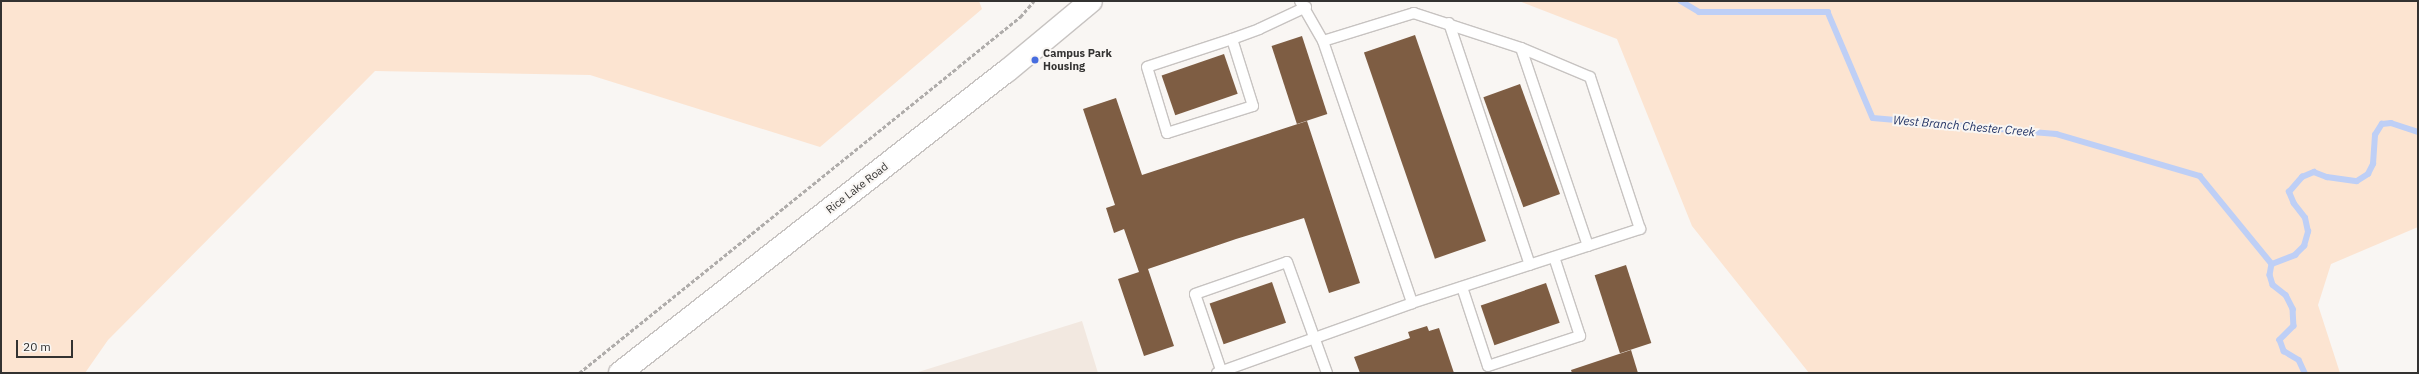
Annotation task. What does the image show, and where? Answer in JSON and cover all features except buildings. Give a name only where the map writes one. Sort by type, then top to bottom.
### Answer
[{"type":"main road","name":"Rice Lake Road","points":[[620,373],[1001,76],[1091,1]]},
{"type":"lane","points":[[1232,39],[1253,106],[1167,133],[1147,67],[1259,30],[1303,4],[1323,41],[1412,303]]},
{"type":"lane","points":[[1323,41],[1414,13],[1449,23],[1521,48],[1590,78],[1640,229],[1412,303],[1314,338],[1220,372],[1195,294],[1287,262],[1314,338],[1326,373]]},
{"type":"lane","points":[[1449,23],[1530,265]]},
{"type":"lane","points":[[1521,48],[1588,246]]},
{"type":"lane","points":[[1462,287],[1488,366],[1580,336],[1554,257]]},
{"type":"path","points":[[579,373],[958,67],[1020,16],[1034,1]]},
{"type":"shaded area","points":[[1,1],[979,1],[982,9],[820,147],[590,75],[375,71],[108,340],[85,373],[1,373]]},
{"type":"shaded area","points":[[1519,1],[2418,1],[2418,227],[2331,264],[2318,305],[2340,373],[1809,373],[1692,226],[1617,39]]},
{"type":"shaded area","points":[[1082,321],[1098,373],[915,373]]},
{"type":"waterway","name":"West Branch Chester Creek","points":[[1681,1],[1699,12],[1828,12],[1873,118],[2056,134],[2200,176],[2272,264]]},
{"type":"waterway","points":[[2272,264],[2295,255],[2304,246],[2308,232],[2305,218],[2294,204],[2289,192],[2302,177],[2314,172],[2327,177],[2357,181],[2368,174],[2373,164],[2375,135],[2382,124],[2391,123],[2418,132]]},
{"type":"waterway","points":[[2272,264],[2270,275],[2273,285],[2286,295],[2293,309],[2294,326],[2280,340],[2284,351],[2299,360],[2305,373]]},
{"type":"place","name":"Campus Park Housing","points":[[1035,60]]}]
